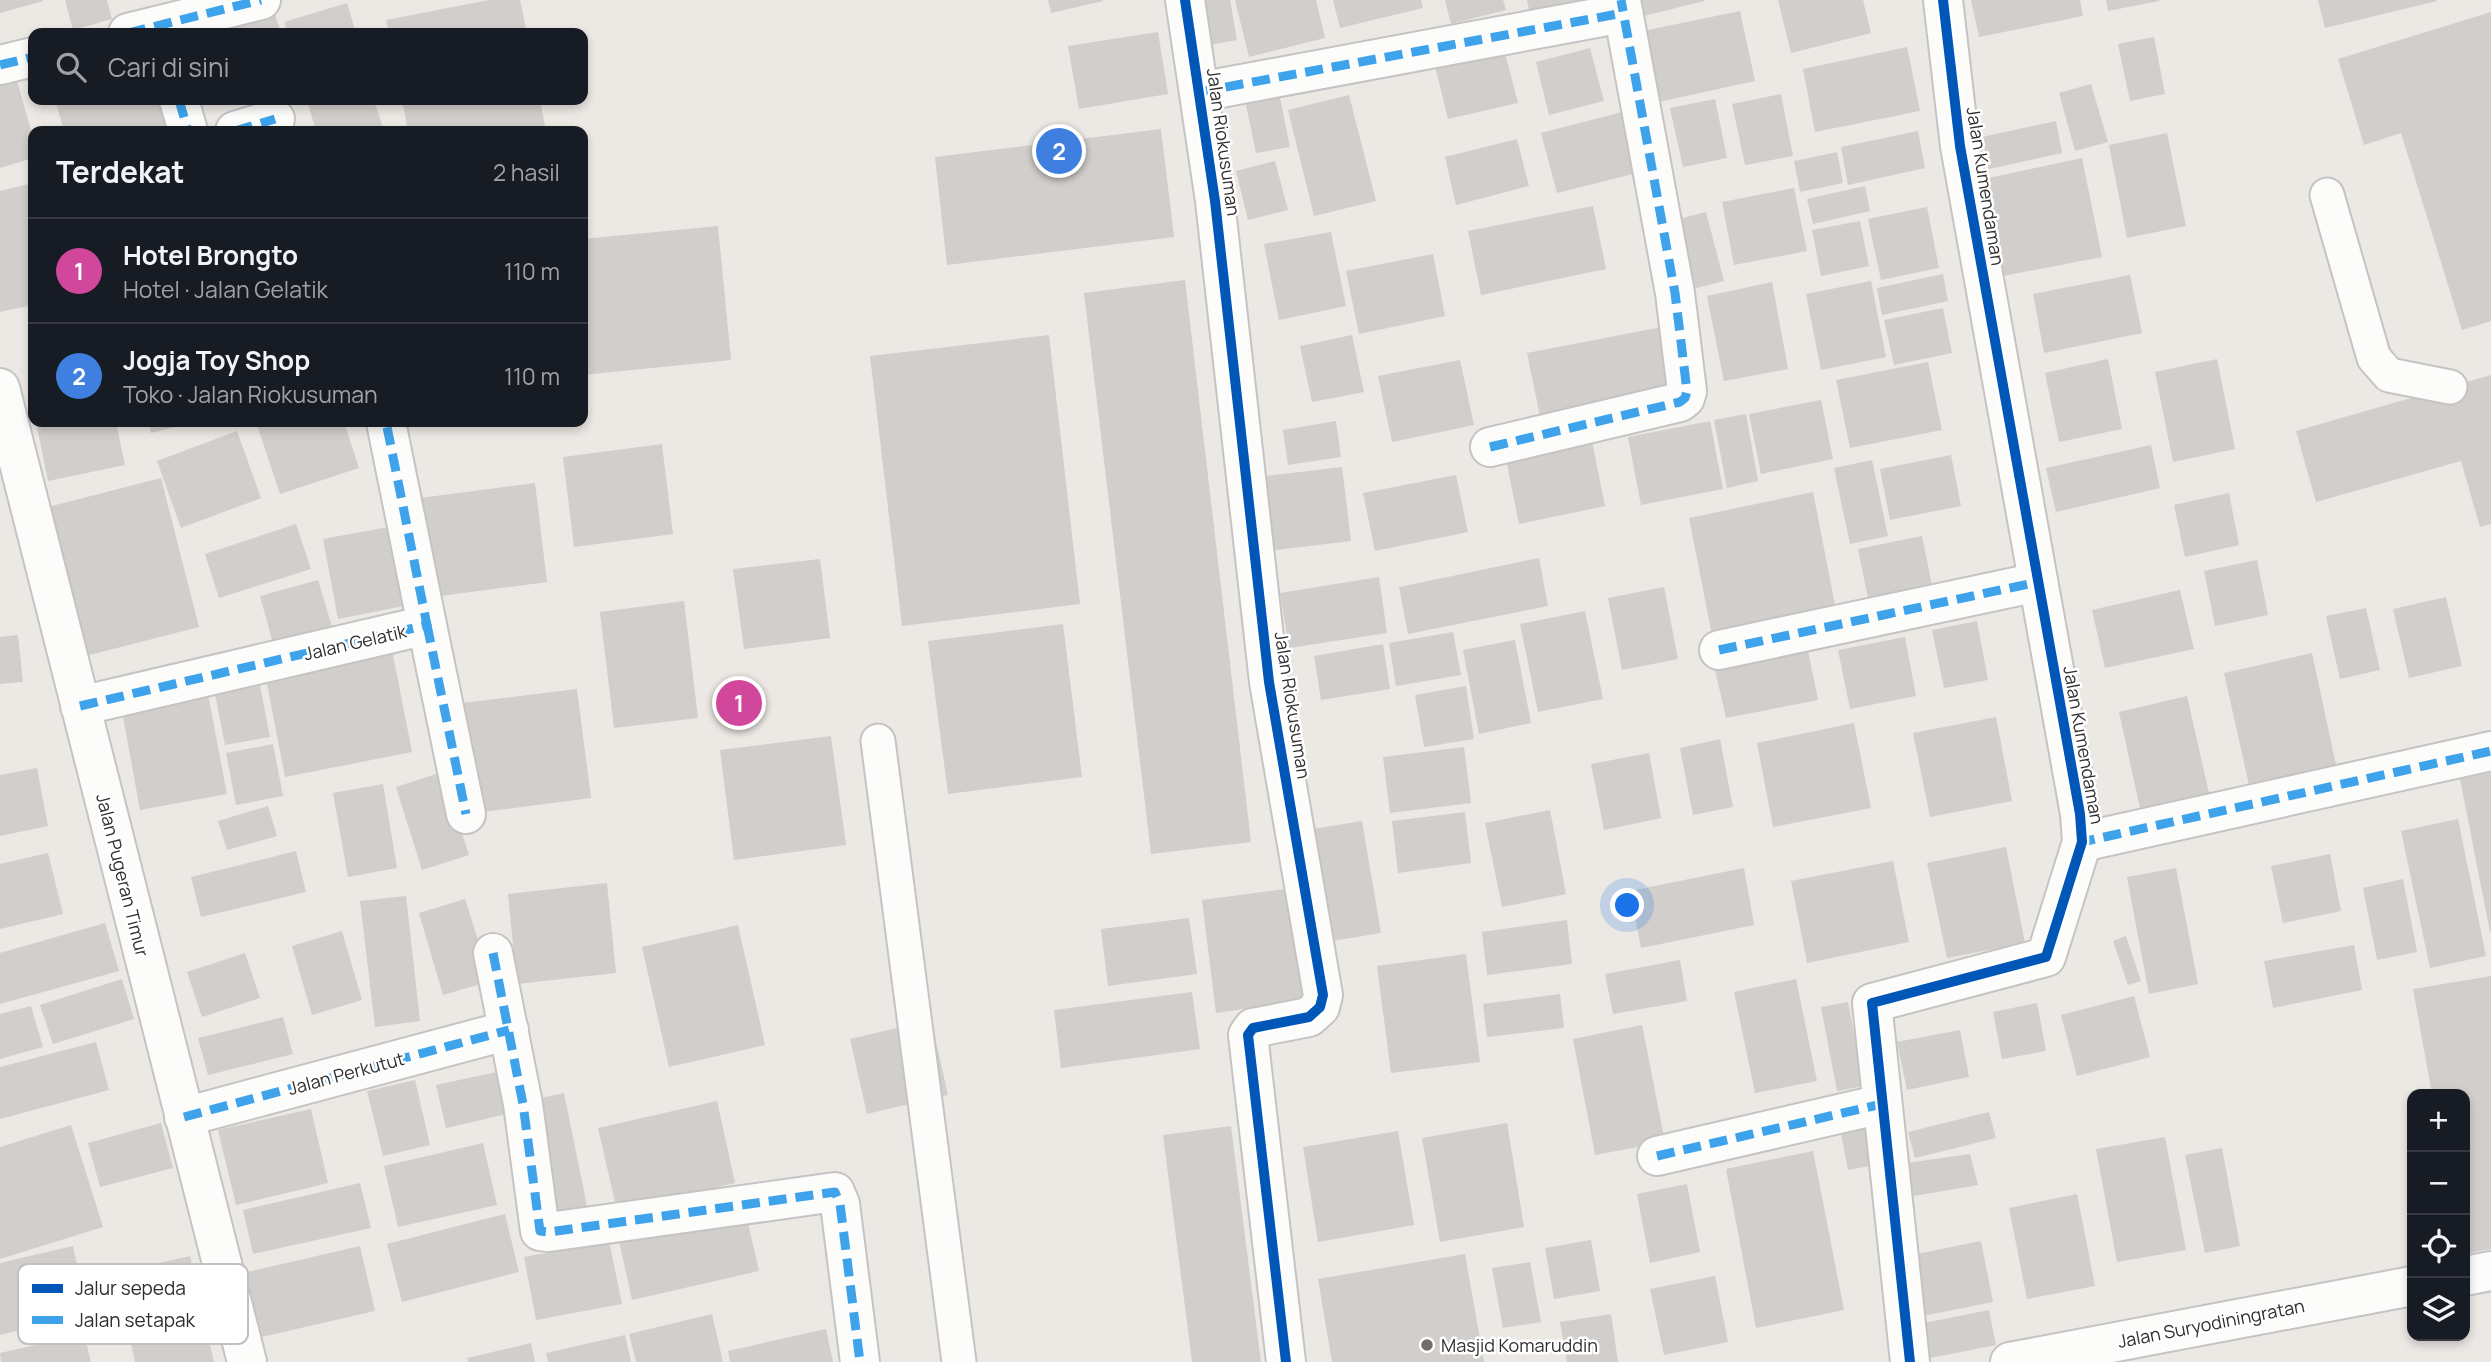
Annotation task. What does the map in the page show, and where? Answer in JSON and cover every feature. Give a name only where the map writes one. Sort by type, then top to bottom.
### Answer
[{"type":"street","points":[[160,28],[261,0]]},
{"type":"street","name":"Jalan Riokusuman","points":[[1185,0],[1215,201],[1269,682],[1323,995],[1320,1007],[1309,1017],[1253,1028],[1248,1035],[1286,1362]]},
{"type":"street","name":"Jalan Kumendaman","points":[[1910,1362],[1872,1003],[2046,957],[2082,842],[2080,814],[1960,146],[1943,0]]},
{"type":"street","points":[[1199,92],[1622,6],[1675,293],[1687,391],[1685,398],[1680,402],[1490,447]]},
{"type":"street","points":[[0,65],[28,58]]},
{"type":"street","points":[[180,105],[187,126]]},
{"type":"street","points":[[252,126],[275,119]]},
{"type":"street","name":"Jalan Pugeran Timur","points":[[0,388],[222,1264]]},
{"type":"street","name":"Jalan Gelatik","points":[[80,705],[427,625],[387,427]]},
{"type":"street","points":[[1719,650],[2038,582]]},
{"type":"street","points":[[427,625],[466,814]]},
{"type":"street","points":[[2082,842],[2491,751]]},
{"type":"street","points":[[493,953],[523,1104],[540,1231],[549,1232],[835,1192],[840,1203],[860,1362]]},
{"type":"street","name":"Jalan Perkutut","points":[[184,1116],[509,1030]]},
{"type":"street","points":[[1657,1156],[1882,1104]]},
{"type":"street","points":[[2470,1275],[2491,1271]]},
{"type":"street","name":"Jalan Suryodiningratan","points":[[2010,1362],[2068,1356],[2407,1287]]},
{"type":"street","name":"Jalan Pugeran Timur","points":[[242,1344],[247,1362]]},
{"type":"lane","points":[[2327,195],[2374,358],[2389,376],[2450,387]]},
{"type":"lane","points":[[878,741],[959,1362]]},
{"type":"building","points":[[0,0],[43,0],[43,1],[0,13]]},
{"type":"building","points":[[65,0],[107,0],[112,19],[72,28]]},
{"type":"building","points":[[489,0],[520,0],[526,28],[388,28],[386,20]]},
{"type":"building","points":[[1048,0],[1103,0],[1103,1],[1051,13]]},
{"type":"building","points":[[1190,0],[1230,0],[1237,40],[1199,47]]},
{"type":"building","points":[[1235,0],[1316,0],[1325,38],[1249,57]]},
{"type":"building","points":[[1333,0],[1421,0],[1423,8],[1340,28]]},
{"type":"building","points":[[1445,0],[1503,0],[1506,10],[1451,24]]},
{"type":"building","points":[[1527,0],[1586,0],[1586,1],[1530,14]]},
{"type":"building","points":[[1636,0],[1704,0],[1704,1],[1640,17]]},
{"type":"building","points":[[1778,0],[1863,0],[1871,33],[1791,53]]},
{"type":"building","points":[[1971,0],[2080,0],[2083,16],[1979,37]]},
{"type":"building","points":[[2106,0],[2159,0],[2159,1],[2108,11]]},
{"type":"building","points":[[2318,0],[2436,0],[2437,1],[2325,28]]},
{"type":"building","points":[[347,3],[354,28],[286,28],[284,22]]},
{"type":"building","points":[[1740,11],[1755,81],[1654,103],[1638,32]]},
{"type":"building","points":[[2491,12],[2491,321],[2462,330],[2401,133],[2364,145],[2338,59]]},
{"type":"building","points":[[275,14],[279,28],[218,28]]},
{"type":"building","points":[[1158,32],[1168,94],[1079,109],[1068,46]]},
{"type":"building","points":[[2154,37],[2165,94],[2130,101],[2118,44]]},
{"type":"building","points":[[1907,47],[1920,111],[1815,132],[1803,69]]},
{"type":"building","points":[[1590,48],[1604,101],[1549,115],[1536,62]]},
{"type":"building","points":[[1504,49],[1518,103],[1448,119],[1435,66]]},
{"type":"building","points":[[17,81],[30,126],[28,160],[0,168],[0,85]]},
{"type":"building","points":[[2091,84],[2108,142],[2075,151],[2059,93]]},
{"type":"building","points":[[1279,93],[1290,147],[1256,153],[1245,100]]},
{"type":"building","points":[[1781,94],[1793,156],[1745,165],[1732,104]]},
{"type":"building","points":[[1349,95],[1376,201],[1314,216],[1288,110]]},
{"type":"building","points":[[1715,99],[1727,158],[1683,167],[1670,108]]},
{"type":"building","points":[[56,105],[164,105],[170,126],[63,126]]},
{"type":"building","points":[[308,105],[376,105],[382,126],[315,126]]},
{"type":"building","points":[[403,105],[541,105],[545,126],[407,126]]},
{"type":"building","points":[[1630,110],[1645,171],[1557,193],[1541,133]]},
{"type":"building","points":[[2056,121],[2062,153],[1989,169],[1982,137]]},
{"type":"building","points":[[1161,129],[1174,237],[947,265],[935,157]]},
{"type":"building","points":[[1918,131],[1925,168],[1848,185],[1841,147]]},
{"type":"building","points":[[2167,133],[2186,226],[2127,238],[2109,145]]},
{"type":"building","points":[[1517,139],[1529,186],[1456,205],[1445,157]]},
{"type":"building","points":[[1837,152],[1843,183],[1800,192],[1794,161]]},
{"type":"building","points":[[2082,158],[2102,257],[1998,277],[1979,180]]},
{"type":"building","points":[[1275,161],[1288,210],[1248,220],[1236,171]]},
{"type":"building","points":[[28,184],[28,306],[0,312],[0,191]]},
{"type":"building","points":[[1865,186],[1870,211],[1813,224],[1807,199]]},
{"type":"building","points":[[1794,188],[1807,251],[1734,265],[1722,202]]},
{"type":"building","points":[[1593,206],[1606,269],[1481,295],[1468,231]]},
{"type":"building","points":[[1927,207],[1939,268],[1881,280],[1868,219]]},
{"type":"building","points":[[1706,212],[1724,281],[1681,292],[1664,223]]},
{"type":"building","points":[[1860,221],[1869,266],[1821,276],[1812,230]]},
{"type":"building","points":[[718,226],[731,360],[588,374],[588,239]]},
{"type":"building","points":[[1331,232],[1346,306],[1279,320],[1264,244]]},
{"type":"building","points":[[1433,254],[1445,316],[1359,334],[1346,271]]},
{"type":"building","points":[[1943,274],[1948,301],[1882,315],[1877,288]]},
{"type":"building","points":[[2130,275],[2142,333],[2044,353],[2033,294]]},
{"type":"building","points":[[1185,280],[1251,842],[1151,854],[1084,293]]},
{"type":"building","points":[[1871,281],[1886,357],[1821,370],[1806,294]]},
{"type":"building","points":[[1772,282],[1788,369],[1724,381],[1707,296]]},
{"type":"building","points":[[1943,308],[1952,353],[1894,365],[1884,320]]},
{"type":"building","points":[[1667,326],[1679,387],[1540,416],[1527,353]]},
{"type":"building","points":[[1049,335],[1080,604],[902,626],[870,356]]},
{"type":"building","points":[[1352,335],[1364,392],[1312,402],[1300,346]]},
{"type":"building","points":[[2108,359],[2122,429],[2059,442],[2045,373]]},
{"type":"building","points":[[2217,359],[2235,449],[2173,462],[2155,372]]},
{"type":"building","points":[[1460,360],[1474,425],[1392,442],[1378,376]]},
{"type":"building","points":[[1928,362],[1942,430],[1850,448],[1836,380]]},
{"type":"building","points":[[2491,375],[2491,524],[2480,527],[2461,461],[2316,502],[2296,431]]},
{"type":"building","points":[[1821,400],[1833,459],[1761,474],[1749,414]]},
{"type":"building","points":[[1746,414],[1758,481],[1727,488],[1714,420]]},
{"type":"building","points":[[1336,421],[1341,457],[1288,465],[1283,430]]},
{"type":"building","points":[[1710,421],[1723,489],[1641,505],[1628,437]]},
{"type":"building","points":[[37,427],[117,427],[125,465],[48,481]]},
{"type":"building","points":[[149,427],[176,427],[151,433]]},
{"type":"building","points":[[258,427],[346,427],[359,468],[280,494]]},
{"type":"building","points":[[237,431],[261,498],[181,528],[157,461]]},
{"type":"building","points":[[1591,436],[1605,506],[1519,524],[1505,454]]},
{"type":"building","points":[[662,444],[673,534],[574,547],[563,457]]},
{"type":"building","points":[[2151,445],[2160,488],[2056,512],[2046,468]]},
{"type":"building","points":[[1951,455],[1961,506],[1890,520],[1880,469]]},
{"type":"building","points":[[1872,460],[1888,536],[1850,544],[1834,468]]},
{"type":"building","points":[[1342,467],[1351,541],[1267,551],[1258,477]]},
{"type":"building","points":[[1456,475],[1468,532],[1375,551],[1363,493]]},
{"type":"building","points":[[161,478],[199,627],[82,657],[44,508]]},
{"type":"building","points":[[535,483],[547,582],[433,597],[420,498]]},
{"type":"building","points":[[1813,492],[1836,610],[1712,635],[1689,518]]},
{"type":"building","points":[[2229,493],[2239,545],[2185,557],[2174,505]]},
{"type":"building","points":[[296,524],[311,569],[219,598],[205,554]]},
{"type":"building","points":[[399,525],[414,604],[338,619],[323,539]]},
{"type":"building","points":[[1922,536],[1934,595],[1870,608],[1858,549]]},
{"type":"building","points":[[1539,558],[1548,606],[1408,634],[1399,587]]},
{"type":"building","points":[[820,559],[830,638],[744,649],[733,569]]},
{"type":"building","points":[[2257,560],[2268,615],[2215,626],[2204,571]]},
{"type":"building","points":[[1379,577],[1387,633],[1289,648],[1280,593]]},
{"type":"building","points":[[318,580],[333,630],[274,647],[260,596]]},
{"type":"building","points":[[1664,587],[1678,659],[1622,670],[1608,598]]},
{"type":"building","points":[[2180,590],[2194,649],[2105,668],[2092,610]]},
{"type":"building","points":[[2446,597],[2462,666],[2409,678],[2393,609]]},
{"type":"building","points":[[684,601],[698,718],[614,728],[600,612]]},
{"type":"building","points":[[2366,608],[2380,670],[2340,679],[2326,616]]},
{"type":"building","points":[[1585,611],[1603,699],[1538,712],[1520,624]]},
{"type":"building","points":[[1977,621],[1988,680],[1944,688],[1932,630]]},
{"type":"building","points":[[1063,624],[1082,777],[948,794],[928,641]]},
{"type":"building","points":[[1453,632],[1461,675],[1396,686],[1389,643]]},
{"type":"building","points":[[18,635],[23,682],[0,684],[0,637]]},
{"type":"building","points":[[1905,637],[1916,696],[1850,709],[1838,650]]},
{"type":"building","points":[[1515,640],[1531,723],[1479,734],[1463,650]]},
{"type":"building","points":[[1806,641],[1818,700],[1726,718],[1713,661]]},
{"type":"building","points":[[1383,644],[1390,689],[1321,700],[1314,656]]},
{"type":"building","points":[[392,650],[412,752],[285,777],[265,674]]},
{"type":"building","points":[[2312,653],[2336,765],[2249,785],[2224,673]]},
{"type":"building","points":[[206,684],[227,794],[140,810],[120,700]]},
{"type":"building","points":[[260,686],[270,737],[225,745],[215,694]]},
{"type":"building","points":[[1466,686],[1474,739],[1424,747],[1415,695]]},
{"type":"building","points":[[577,689],[591,798],[475,813],[462,703]]},
{"type":"building","points":[[2187,696],[2209,793],[2140,808],[2119,712]]},
{"type":"building","points":[[1996,717],[2012,801],[1930,817],[1913,733]]},
{"type":"building","points":[[1854,723],[1871,808],[1773,827],[1757,743]]},
{"type":"building","points":[[831,736],[846,845],[734,860],[720,750]]},
{"type":"building","points":[[1720,739],[1733,807],[1693,815],[1680,748]]},
{"type":"building","points":[[273,744],[283,796],[236,805],[226,753]]},
{"type":"building","points":[[1464,747],[1471,803],[1390,813],[1383,757]]},
{"type":"building","points":[[1649,753],[1661,818],[1604,830],[1591,764]]},
{"type":"building","points":[[37,768],[48,826],[0,836],[0,775]]},
{"type":"building","points":[[442,772],[469,855],[422,870],[396,787]]},
{"type":"building","points":[[2491,773],[2491,932],[2490,932],[2460,779]]},
{"type":"building","points":[[383,784],[397,868],[348,877],[333,793]]},
{"type":"building","points":[[268,806],[277,836],[227,850],[218,821]]},
{"type":"building","points":[[1550,810],[1566,894],[1502,907],[1485,823]]},
{"type":"building","points":[[1465,812],[1471,863],[1398,873],[1392,821]]},
{"type":"building","points":[[2458,819],[2486,956],[2430,968],[2401,831]]},
{"type":"building","points":[[1362,821],[1381,933],[1320,943],[1301,831]]},
{"type":"building","points":[[2006,847],[2025,943],[1947,958],[1927,863]]},
{"type":"building","points":[[296,851],[306,892],[201,917],[191,877]]},
{"type":"building","points":[[48,853],[63,914],[0,929],[0,864]]},
{"type":"building","points":[[2330,854],[2341,911],[2283,923],[2271,866]]},
{"type":"building","points":[[1893,861],[1909,942],[1807,963],[1791,881]]},
{"type":"building","points":[[1744,868],[1754,925],[1641,948],[1630,891]]},
{"type":"building","points":[[2176,868],[2198,984],[2149,994],[2127,877]]},
{"type":"building","points":[[2403,879],[2417,952],[2377,960],[2363,888]]},
{"type":"building","points":[[607,883],[616,973],[517,984],[508,894]]},
{"type":"building","points":[[1293,888],[1307,1000],[1216,1013],[1202,900]]},
{"type":"building","points":[[406,896],[420,1021],[375,1027],[360,901]]},
{"type":"building","points":[[465,899],[491,981],[443,995],[419,913]]},
{"type":"building","points":[[1189,918],[1197,974],[1108,986],[1101,929]]},
{"type":"building","points":[[1567,920],[1572,964],[1487,975],[1482,932]]},
{"type":"building","points":[[105,923],[119,971],[0,1004],[0,953]]},
{"type":"building","points":[[738,925],[765,1045],[669,1067],[642,947]]},
{"type":"building","points":[[342,931],[362,1000],[312,1015],[292,946]]},
{"type":"building","points":[[2126,936],[2141,981],[2128,985],[2113,941]]},
{"type":"building","points":[[2354,945],[2362,990],[2273,1008],[2264,961]]},
{"type":"building","points":[[245,953],[260,998],[202,1017],[187,972]]},
{"type":"building","points":[[1466,954],[1480,1062],[1391,1073],[1377,966]]},
{"type":"building","points":[[1680,960],[1687,1001],[1613,1014],[1605,974]]},
{"type":"building","points":[[2491,976],[2491,1249],[2470,1253],[2470,1089],[2431,1089],[2413,989]]},
{"type":"building","points":[[122,979],[134,1019],[53,1044],[40,1005]]},
{"type":"building","points":[[1796,979],[1817,1081],[1755,1093],[1734,992]]},
{"type":"building","points":[[1192,992],[1200,1049],[1061,1068],[1054,1010]]},
{"type":"building","points":[[1560,994],[1564,1028],[1487,1037],[1483,1004]]},
{"type":"building","points":[[2134,996],[2150,1057],[2077,1076],[2061,1015]]},
{"type":"building","points":[[1848,1002],[1864,1086],[1837,1091],[1821,1007]]},
{"type":"building","points":[[2037,1003],[2046,1051],[2002,1059],[1993,1012]]},
{"type":"building","points":[[31,1006],[43,1047],[0,1059],[0,1014]]},
{"type":"building","points":[[283,1017],[293,1054],[208,1075],[198,1038]]},
{"type":"building","points":[[931,1020],[948,1095],[867,1114],[850,1039]]},
{"type":"building","points":[[1642,1025],[1665,1142],[1595,1155],[1573,1039]]},
{"type":"building","points":[[1960,1030],[1969,1077],[1907,1090],[1897,1042]]},
{"type":"building","points":[[96,1042],[109,1090],[0,1119],[0,1067]]},
{"type":"building","points":[[506,1070],[516,1112],[446,1128],[436,1085]]},
{"type":"building","points":[[415,1080],[430,1145],[383,1156],[367,1091]]},
{"type":"building","points":[[564,1093],[589,1216],[552,1224],[527,1101]]},
{"type":"building","points":[[717,1101],[735,1183],[617,1211],[598,1128]]},
{"type":"building","points":[[311,1109],[328,1183],[236,1205],[218,1130]]},
{"type":"building","points":[[1989,1112],[1996,1138],[1915,1158],[1908,1132]]},
{"type":"building","points":[[1870,1115],[1880,1164],[1848,1170],[1839,1122]]},
{"type":"building","points":[[161,1123],[173,1168],[100,1187],[88,1143]]},
{"type":"building","points":[[1507,1123],[1524,1227],[1440,1242],[1422,1138]]},
{"type":"building","points":[[71,1125],[103,1227],[0,1259],[0,1147]]},
{"type":"building","points":[[1231,1126],[1261,1362],[1192,1362],[1163,1135]]},
{"type":"building","points":[[1398,1131],[1414,1225],[1318,1242],[1303,1147]]},
{"type":"building","points":[[2165,1137],[2186,1250],[2117,1262],[2096,1149]]},
{"type":"building","points":[[483,1143],[497,1205],[398,1227],[384,1166]]},
{"type":"building","points":[[2222,1148],[2240,1246],[2205,1253],[2185,1155]]},
{"type":"building","points":[[1813,1151],[1844,1310],[1756,1328],[1726,1169]]},
{"type":"building","points":[[1970,1154],[1978,1185],[1908,1197],[1900,1164]]},
{"type":"building","points":[[360,1183],[371,1228],[253,1254],[243,1210]]},
{"type":"building","points":[[1687,1184],[1700,1252],[1650,1263],[1637,1194]]},
{"type":"building","points":[[2077,1194],[2095,1286],[2027,1299],[2009,1208]]},
{"type":"building","points":[[745,1210],[759,1271],[632,1300],[618,1236]]},
{"type":"building","points":[[505,1214],[519,1272],[402,1302],[387,1244]]},
{"type":"building","points":[[1591,1240],[1600,1291],[1554,1299],[1545,1248]]},
{"type":"building","points":[[609,1241],[622,1304],[536,1320],[524,1257]]},
{"type":"building","points":[[1981,1241],[1993,1302],[1918,1317],[1907,1256]]},
{"type":"building","points":[[73,1246],[77,1264],[18,1264],[18,1331],[0,1335],[0,1263]]},
{"type":"building","points":[[360,1246],[375,1311],[257,1338],[248,1296],[248,1272]]},
{"type":"building","points":[[1465,1254],[1484,1362],[1332,1362],[1318,1279]]},
{"type":"building","points":[[190,1256],[192,1264],[155,1264]]},
{"type":"building","points":[[1530,1262],[1541,1322],[1503,1328],[1492,1268]]},
{"type":"building","points":[[1715,1276],[1728,1342],[1664,1355],[1650,1289]]},
{"type":"building","points":[[1989,1310],[1996,1345],[1925,1359],[1919,1324]]},
{"type":"building","points":[[712,1314],[723,1362],[636,1362],[629,1334]]},
{"type":"building","points":[[1611,1314],[1618,1362],[1567,1362],[1560,1322]]},
{"type":"building","points":[[826,1329],[833,1362],[730,1362],[728,1351]]},
{"type":"building","points":[[625,1335],[631,1362],[548,1362],[546,1353]]},
{"type":"building","points":[[531,1343],[535,1362],[468,1362],[467,1358]]},
{"type":"building","points":[[40,1344],[86,1344],[91,1362],[1,1362],[0,1353]]},
{"type":"building","points":[[131,1344],[210,1344],[214,1362],[135,1362]]},
{"type":"marked path","points":[[148,28],[261,0]]},
{"type":"marked path","points":[[1490,447],[1680,402],[1685,398],[1687,391],[1675,293],[1621,0]]},
{"type":"marked path","points":[[1199,92],[1623,13]]},
{"type":"marked path","points":[[0,65],[28,58]]},
{"type":"marked path","points":[[180,105],[187,126]]},
{"type":"marked path","points":[[252,126],[275,119]]},
{"type":"marked path","points":[[80,706],[427,625],[387,427]]},
{"type":"marked path","points":[[1719,650],[2038,582]]},
{"type":"marked path","points":[[427,625],[466,814]]},
{"type":"marked path","points":[[2081,847],[2082,842],[2491,751]]},
{"type":"marked path","points":[[493,953],[523,1104],[540,1231],[549,1232],[835,1192],[840,1204],[860,1362]]},
{"type":"marked path","points":[[184,1117],[509,1030]]},
{"type":"marked path","points":[[1657,1156],[1882,1104]]},
{"type":"cycle path","points":[[1185,0],[1215,201],[1269,682],[1323,995],[1320,1007],[1309,1017],[1253,1028],[1248,1035],[1286,1362]]},
{"type":"cycle path","points":[[1910,1362],[1872,1003],[2046,957],[2082,842],[2080,814],[1960,146],[1943,0]]},
{"type":"place","name":"Jogja Toy Shop","points":[[1059,151]]},
{"type":"place","name":"Hotel Brongto","points":[[739,703]]},
{"type":"place","name":"Masjid Komaruddin","points":[[1427,1345]]}]
